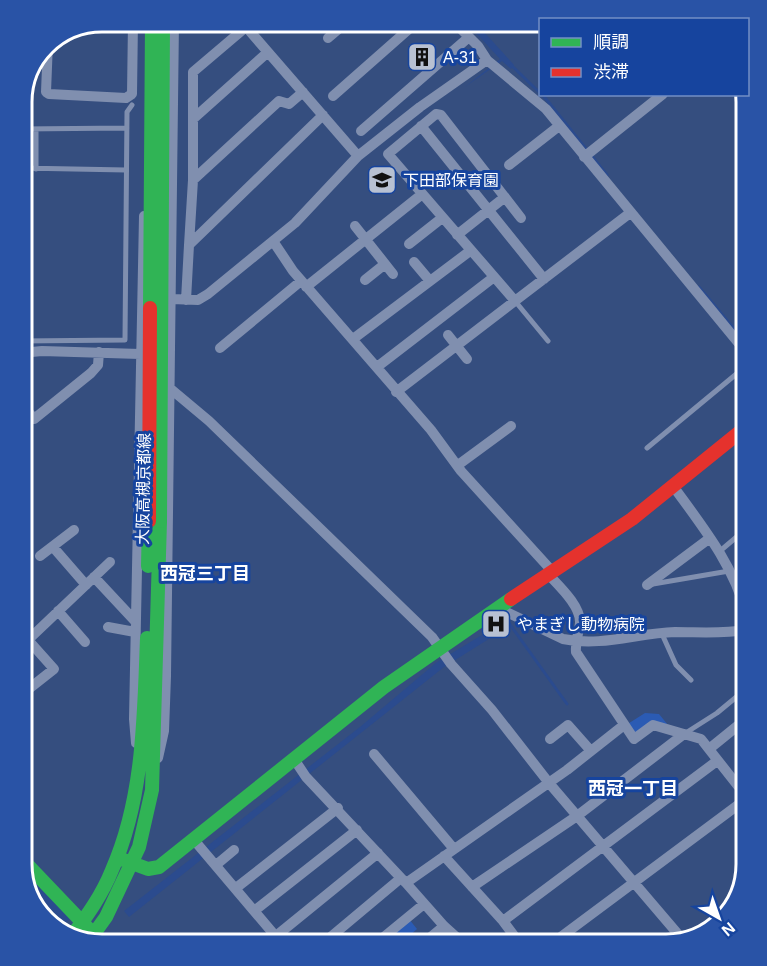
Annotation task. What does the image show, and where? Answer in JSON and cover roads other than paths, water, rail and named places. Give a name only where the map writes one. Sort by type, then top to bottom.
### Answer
[{"type":"main road","name":"大阪高槻京都線","points":[[97,934],[125,861],[144,727],[155,521],[152,32]]},
{"type":"main road","name":"大阪高槻京都線","points":[[75,929],[125,861],[139,846],[152,790],[163,32]]},
{"type":"main road","points":[[125,861],[148,868],[159,867],[201,848],[300,769],[384,687],[441,651],[498,608],[632,519],[736,435]]},
{"type":"main road","points":[[32,872],[75,929]]},
{"type":"street","points":[[47,58],[46,92],[49,94],[126,98],[132,94],[133,32]]},
{"type":"street","points":[[139,775],[134,719],[147,32]]},
{"type":"street","points":[[152,790],[164,731],[172,390],[174,32]]},
{"type":"street","points":[[186,300],[193,180],[193,72],[236,32]]},
{"type":"street","points":[[251,32],[358,156]]},
{"type":"street","points":[[328,38],[335,32]]},
{"type":"street","points":[[333,96],[406,32]]},
{"type":"street","points":[[464,32],[492,64],[546,109],[588,154],[630,213],[736,340]]},
{"type":"street","points":[[361,132],[469,37]]},
{"type":"street","points":[[193,120],[268,52]]},
{"type":"street","points":[[172,299],[198,300],[208,294],[295,224],[358,156],[420,107],[492,64]]},
{"type":"street","points":[[193,180],[279,101],[289,104],[303,92]]},
{"type":"street","points":[[588,154],[660,96]]},
{"type":"street","points":[[515,301],[421,195],[388,154],[435,114],[441,115],[521,218]]},
{"type":"street","points":[[189,245],[323,115]]},
{"type":"street","points":[[421,126],[544,279]]},
{"type":"street","points":[[509,165],[560,126]]},
{"type":"street","points":[[220,348],[421,195]]},
{"type":"street","points":[[457,235],[505,197]]},
{"type":"street","points":[[396,392],[630,213]]},
{"type":"street","points":[[409,244],[442,218]]},
{"type":"street","points":[[355,226],[393,274]]},
{"type":"street","points":[[273,241],[304,284],[431,430],[550,573],[575,607],[580,621],[575,641],[576,652],[634,739],[653,725],[701,739],[717,761],[736,778]]},
{"type":"street","points":[[353,339],[470,251]]},
{"type":"street","points":[[414,262],[430,281]]},
{"type":"street","points":[[365,280],[385,264]]},
{"type":"street","points":[[376,367],[494,277]]},
{"type":"street","points":[[448,335],[466,359]]},
{"type":"street","points":[[32,417],[34,419],[91,373],[98,365],[99,352]]},
{"type":"street","points":[[32,353],[140,354],[172,390],[209,421],[432,637],[451,664],[492,710],[549,783],[678,933]]},
{"type":"street","points":[[458,465],[511,426]]},
{"type":"street","points":[[673,486],[720,551],[736,580]]},
{"type":"street","points":[[40,556],[74,530]]},
{"type":"street","points":[[647,585],[710,538]]},
{"type":"street","points":[[53,547],[135,627]]},
{"type":"street","points":[[32,630],[58,611],[110,562]]},
{"type":"street","points":[[498,608],[563,639],[575,641],[618,641],[662,634],[736,630]]},
{"type":"street","points":[[58,611],[85,642]]},
{"type":"street","points":[[108,627],[135,627]]},
{"type":"street","points":[[32,645],[54,669],[32,686]]},
{"type":"street","points":[[550,739],[568,725],[591,751]]},
{"type":"street","points":[[335,934],[403,881],[444,856],[549,783],[624,725]]},
{"type":"street","points":[[709,749],[736,727]]},
{"type":"street","points":[[472,887],[577,816],[684,734]]},
{"type":"street","points":[[374,754],[454,849]]},
{"type":"street","points":[[503,921],[604,848],[717,761]]},
{"type":"street","points":[[300,769],[453,934]]},
{"type":"street","points":[[565,934],[736,807]]},
{"type":"street","points":[[236,888],[338,808]]},
{"type":"street","points":[[254,911],[357,830]]},
{"type":"street","points":[[201,848],[273,934]]},
{"type":"street","points":[[216,865],[234,850]]},
{"type":"street","points":[[288,934],[378,853]]},
{"type":"street","points":[[444,856],[513,934]]},
{"type":"street","points":[[387,934],[424,904]]},
{"type":"street","points":[[434,934],[444,926]]},
{"type":"lane","points":[[32,341],[125,340],[127,112],[132,105]]},
{"type":"lane","points":[[32,129],[127,128]]},
{"type":"lane","points":[[36,129],[36,168]]},
{"type":"lane","points":[[32,168],[126,170]]},
{"type":"lane","points":[[515,301],[548,341]]},
{"type":"lane","points":[[647,448],[736,374]]},
{"type":"lane","points":[[720,551],[736,537]]},
{"type":"lane","points":[[647,585],[731,571]]},
{"type":"lane","points":[[662,634],[676,665],[691,680]]},
{"type":"lane","points":[[684,734],[717,713],[736,697]]},
{"type":"waterway","points":[[511,65],[539,92]]},
{"type":"waterway","points":[[544,96],[607,175]]},
{"type":"waterway","points":[[699,287],[736,331]]},
{"type":"waterway","points":[[509,623],[567,704]]},
{"type":"place","name":"A-31","points":[[422,57]]},
{"type":"place","name":"下田部保育園","points":[[382,180]]},
{"type":"place","name":"やまぎし動物病院","points":[[496,624]]},
{"type":"district","name":"西冠三丁目","points":[[205,574]]},
{"type":"district","name":"西冠一丁目","points":[[633,789]]}]
